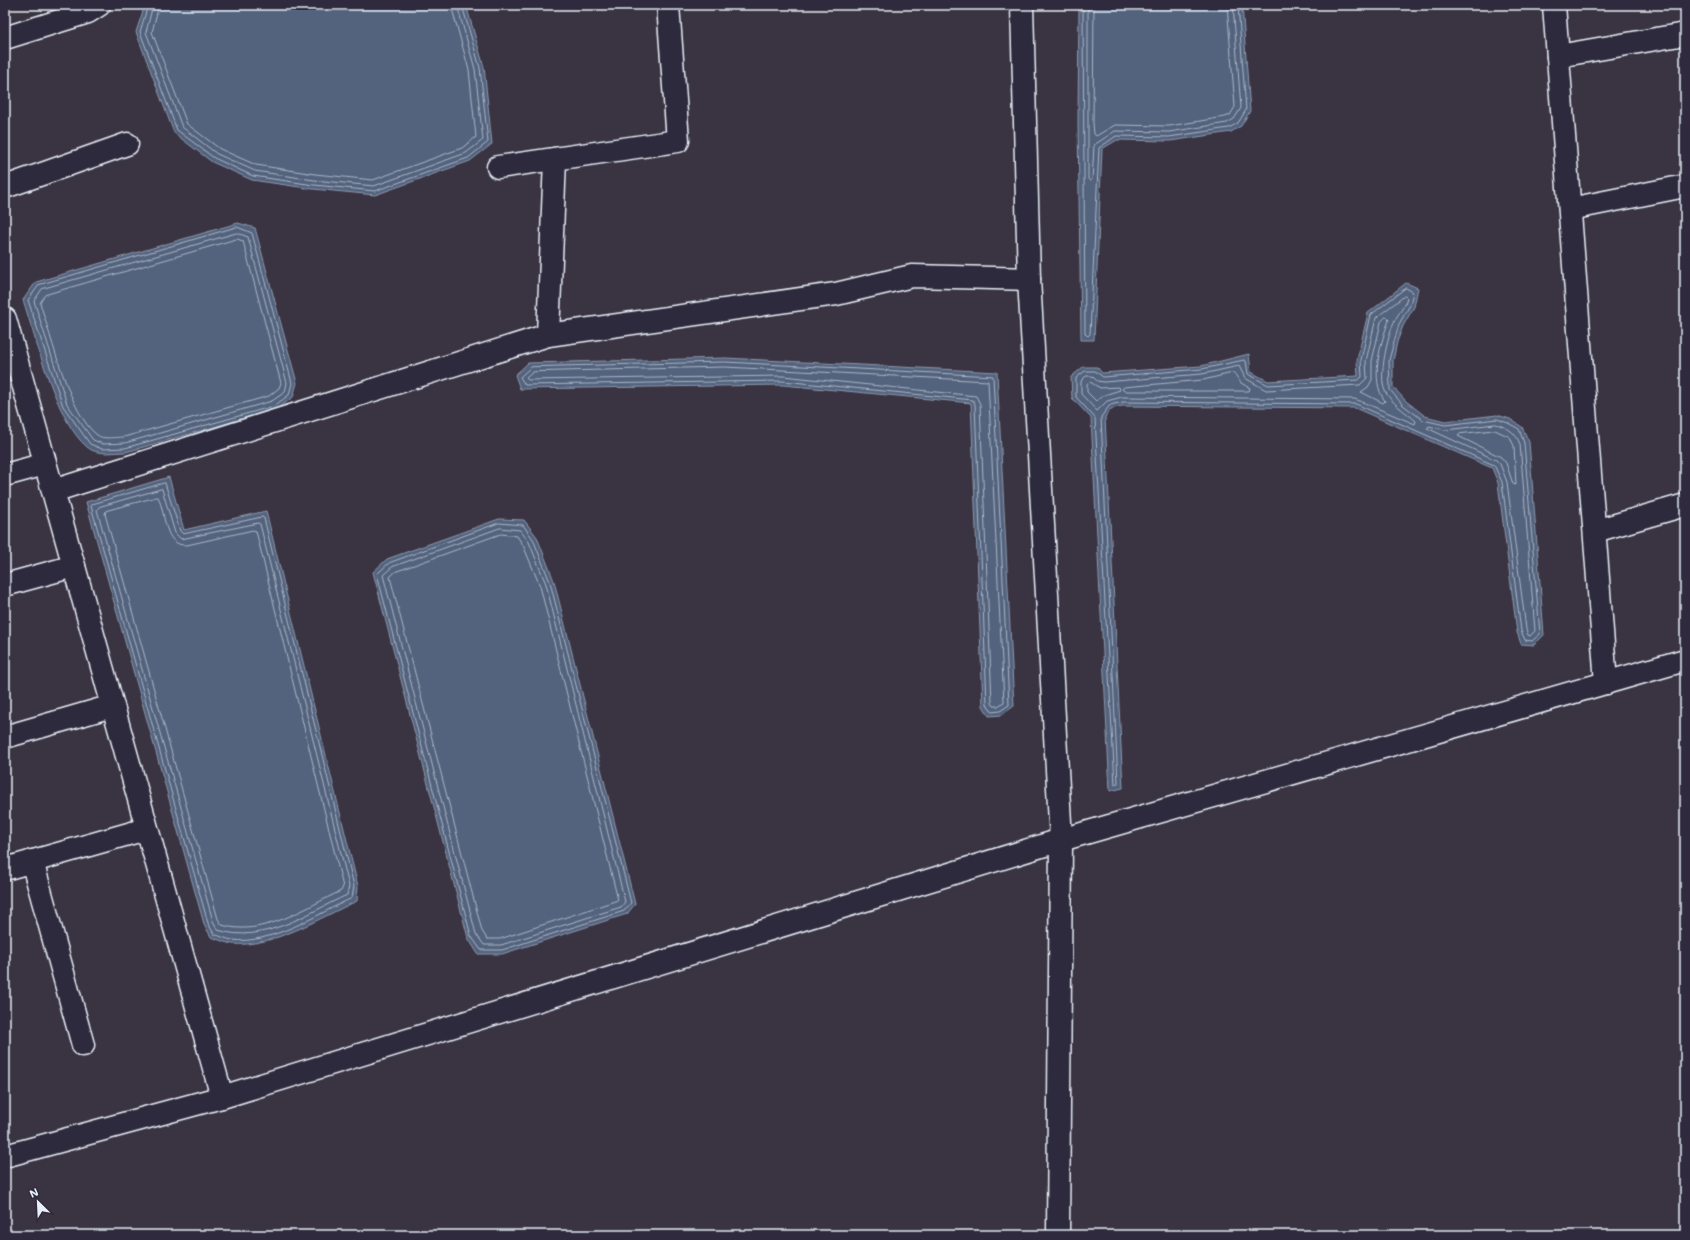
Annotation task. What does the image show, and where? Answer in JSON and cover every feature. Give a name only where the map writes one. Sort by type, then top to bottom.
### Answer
[{"type":"street","points":[[5,38],[88,12],[99,5]]},
{"type":"street","points":[[498,167],[678,141],[668,5]]},
{"type":"street","points":[[1022,5],[1029,279],[1061,840],[1058,1235]]},
{"type":"street","points":[[1554,5],[1606,684]]},
{"type":"street","points":[[1558,56],[1685,34]]},
{"type":"street","points":[[5,187],[127,144]]},
{"type":"street","points":[[548,335],[556,159]]},
{"type":"street","points":[[1570,209],[1685,186]]},
{"type":"street","points":[[53,491],[548,335],[836,294],[912,276],[1029,279]]},
{"type":"street","points":[[5,319],[146,829],[222,1096]]},
{"type":"street","points":[[5,475],[45,464]]},
{"type":"street","points":[[1594,531],[1685,505]]},
{"type":"street","points":[[5,585],[74,566]]},
{"type":"street","points":[[5,1156],[222,1096],[1061,840],[1685,660]]},
{"type":"street","points":[[5,737],[112,706]]},
{"type":"street","points":[[5,868],[146,829]]},
{"type":"street","points":[[32,861],[83,1045]]},
{"type":"water","points":[[145,5],[466,5],[484,67],[492,144],[470,161],[375,195],[313,189],[252,180],[212,162],[174,133],[136,32]]},
{"type":"water","points":[[1079,5],[1242,5],[1250,111],[1241,126],[1231,132],[1170,141],[1117,140],[1102,149],[1094,340],[1081,340],[1078,123]]},
{"type":"water","points":[[238,223],[255,228],[297,383],[293,397],[277,409],[126,452],[101,453],[91,450],[76,435],[66,419],[48,378],[23,300],[36,282]]},
{"type":"water","points":[[1406,283],[1418,288],[1414,307],[1403,326],[1397,342],[1393,361],[1393,387],[1406,401],[1425,416],[1445,421],[1497,415],[1510,419],[1522,427],[1529,442],[1544,635],[1534,645],[1521,644],[1517,632],[1498,483],[1492,468],[1355,408],[1122,406],[1111,409],[1105,417],[1123,788],[1110,791],[1091,418],[1072,398],[1071,377],[1083,367],[1097,367],[1102,373],[1201,366],[1249,354],[1251,372],[1268,381],[1358,376],[1357,360],[1368,313]]},
{"type":"water","points":[[725,358],[997,372],[1014,706],[1002,715],[989,716],[983,706],[971,403],[783,385],[520,389],[515,375],[528,363]]},
{"type":"water","points":[[169,477],[184,530],[266,511],[358,886],[357,901],[296,930],[264,941],[248,944],[232,944],[211,937],[204,924],[86,502]]},
{"type":"water","points":[[499,519],[524,520],[537,537],[554,581],[635,904],[627,914],[502,954],[478,954],[468,938],[373,572],[387,559]]}]
